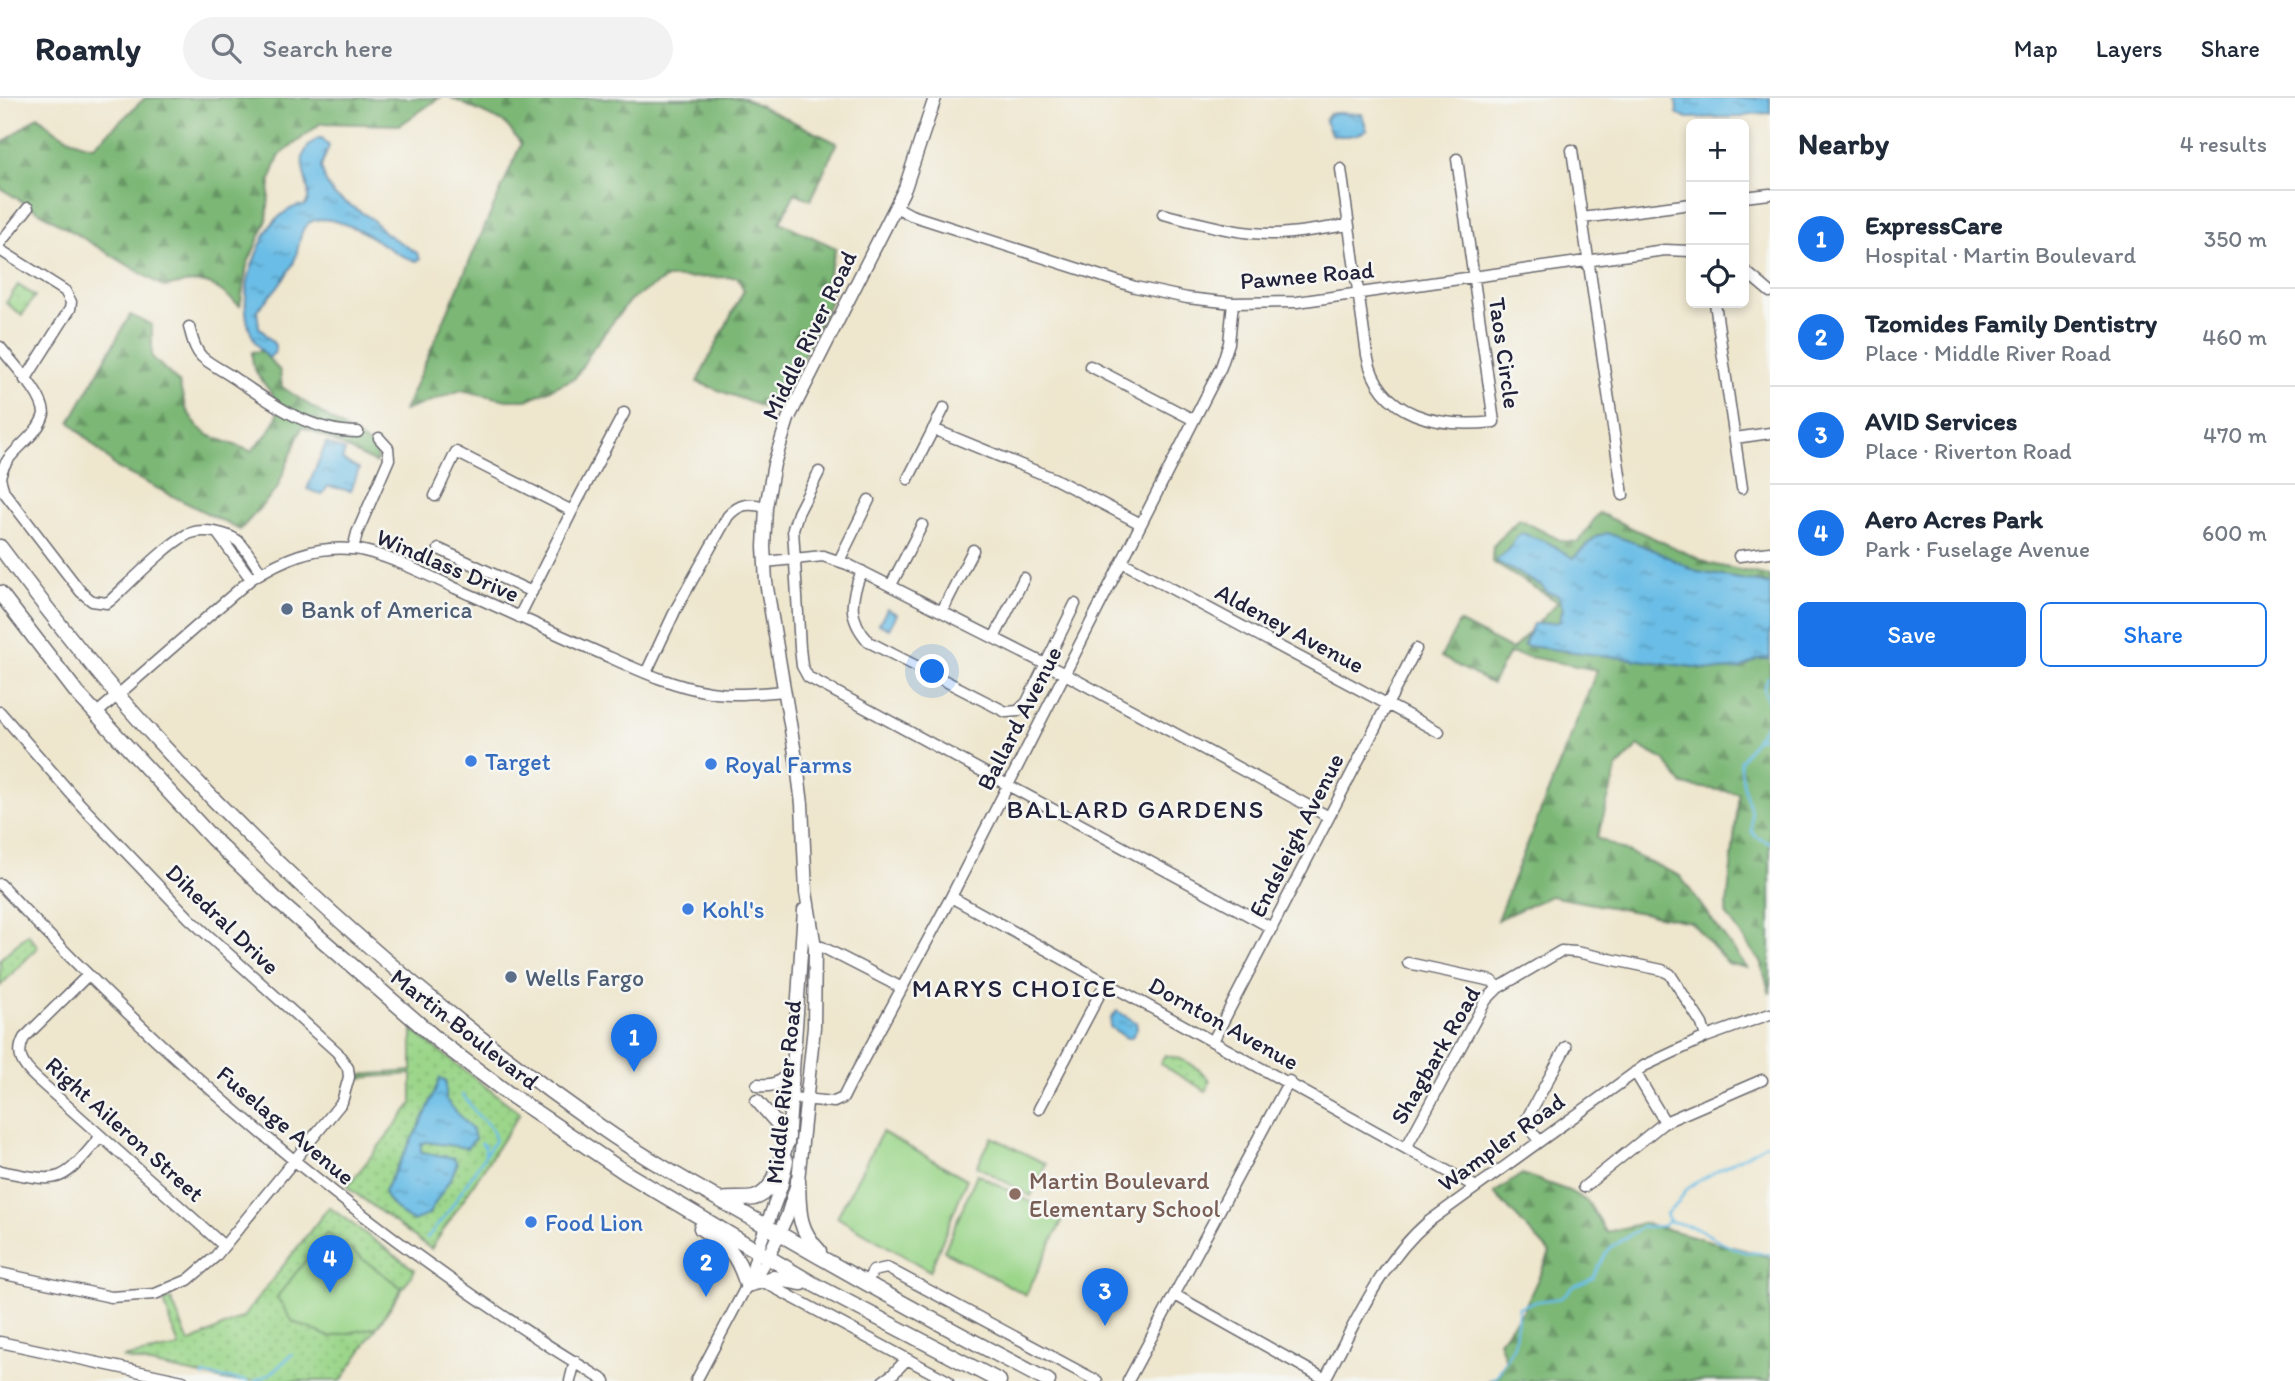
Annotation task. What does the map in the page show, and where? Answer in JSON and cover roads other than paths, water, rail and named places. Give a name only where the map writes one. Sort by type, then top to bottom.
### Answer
[{"type":"main road","name":"Martin Boulevard","points":[[0,547],[162,746],[234,820],[392,967],[601,1128],[829,1263],[870,1277],[1048,1381]]},
{"type":"main road","name":"Martin Boulevard","points":[[0,593],[77,693],[212,838],[281,904],[440,1042],[509,1094],[626,1173],[815,1284],[999,1381]]},
{"type":"main road","points":[[720,1200],[751,1199],[771,1186],[788,1136]]},
{"type":"main road","points":[[626,1173],[733,1252],[739,1260],[747,1285],[784,1278],[815,1284]]},
{"type":"main road","points":[[798,1180],[801,1219],[806,1237],[829,1263]]},
{"type":"street","name":"Middle River Road","points":[[772,1230],[787,1216],[798,1180],[814,1027],[815,947],[806,892],[802,804],[769,605],[765,562],[766,507],[774,464],[788,419],[896,207],[915,163],[935,98]]},
{"type":"street","points":[[1572,150],[1623,495]]},
{"type":"street","points":[[1457,159],[1473,277]]},
{"type":"street","points":[[1340,169],[1358,293]]},
{"type":"street","points":[[1749,196],[1770,194]]},
{"type":"street","points":[[1582,218],[1686,205]]},
{"type":"street","name":"Pawnee Road","points":[[896,207],[911,215],[1136,288],[1233,303],[1297,302],[1588,260],[1665,250],[1686,251]]},
{"type":"street","points":[[0,243],[28,208]]},
{"type":"street","points":[[1163,214],[1260,233],[1293,233],[1349,225]]},
{"type":"street","points":[[0,250],[65,291],[71,302],[70,309],[25,380]]},
{"type":"street","points":[[1749,274],[1770,292]]},
{"type":"street","name":"Taos Circle","points":[[1358,293],[1368,365],[1376,383],[1388,399],[1406,411],[1428,419],[1465,424],[1494,422],[1473,277]]},
{"type":"street","name":"Ballard Avenue","points":[[792,1098],[834,1102],[843,1098],[951,897],[1194,420],[1226,353],[1233,303]]},
{"type":"street","points":[[1716,308],[1742,488]]},
{"type":"street","points":[[189,327],[193,343],[201,356],[247,388],[293,416],[316,426],[338,432],[358,432]]},
{"type":"street","points":[[0,347],[38,393],[44,414],[38,427],[3,467],[0,478],[4,492],[81,592],[92,601],[107,603],[186,535],[207,530],[218,534],[256,575]]},
{"type":"street","points":[[1090,366],[1194,420]]},
{"type":"street","points":[[908,479],[944,408]]},
{"type":"street","points":[[519,617],[624,413]]},
{"type":"street","points":[[933,429],[1055,479],[1141,524]]},
{"type":"street","points":[[1735,438],[1770,433]]},
{"type":"street","points":[[354,548],[357,533],[388,459],[388,448],[379,438]]},
{"type":"street","points":[[435,496],[456,452],[572,511]]},
{"type":"street","points":[[819,472],[794,523],[793,559],[800,648],[802,666],[808,677],[1272,928]]},
{"type":"street","points":[[839,561],[869,500]]},
{"type":"street","points":[[646,673],[676,609],[728,516],[746,503],[766,507]]},
{"type":"street","points":[[891,585],[922,525]]},
{"type":"street","name":"Windlass Drive","points":[[96,714],[256,575],[290,557],[317,551],[354,548],[421,572],[677,685],[713,693],[784,691]]},
{"type":"street","points":[[439,549],[532,592]]},
{"type":"street","points":[[942,611],[973,550]]},
{"type":"street","points":[[1739,556],[1770,552]]},
{"type":"street","points":[[765,562],[822,556],[862,571],[1065,674],[1329,817]]},
{"type":"street","name":"Aldeney Avenue","points":[[1122,562],[1440,732]]},
{"type":"street","points":[[862,571],[855,588],[852,609],[855,625],[869,642],[1006,712],[1022,708],[1076,604]]},
{"type":"street","points":[[994,638],[1024,578]]},
{"type":"street","name":"Endsleigh Avenue","points":[[1213,1041],[1416,649]]},
{"type":"street","name":"Dihedral Drive","points":[[0,712],[80,804],[190,919],[325,1041],[344,1061],[349,1077],[342,1102],[224,1247],[206,1267],[188,1280],[169,1289],[141,1296],[111,1297],[0,1273]]},
{"type":"street","name":"Fuselage Avenue","points":[[0,884],[87,976],[171,1056],[294,1161],[427,1263],[605,1381]]},
{"type":"street","name":"Middle River Road","points":[[696,1381],[747,1285],[772,1230],[785,1170],[806,892]]},
{"type":"street","name":"Dornton Avenue","points":[[951,897],[1289,1081],[1476,1187]]},
{"type":"street","points":[[815,947],[822,947],[902,988]]},
{"type":"street","name":"Shagbark Road","points":[[1406,1148],[1486,1000],[1498,988],[1561,951],[1568,950],[1662,970],[1674,979],[1702,1024],[1706,1037]]},
{"type":"street","points":[[1408,963],[1492,981],[1498,988]]},
{"type":"street","name":"Right Aileron Street","points":[[87,976],[24,1038],[20,1056],[28,1070],[224,1247]]},
{"type":"street","points":[[1039,1109],[1106,982]]},
{"type":"street","name":"Wampler Road","points":[[1324,1380],[1401,1247],[1428,1222],[1635,1072],[1706,1037],[1770,1014]]},
{"type":"street","points":[[1539,1141],[1525,1122],[1566,1047]]},
{"type":"street","points":[[758,1086],[776,1085],[787,1076],[793,1065]]},
{"type":"street","points":[[1635,1072],[1665,1122]]},
{"type":"street","points":[[1584,1187],[1665,1122],[1762,1080]]},
{"type":"street","points":[[1128,1381],[1289,1081]]},
{"type":"street","points":[[757,1101],[788,1136]]},
{"type":"street","points":[[0,1171],[47,1180],[60,1177],[74,1168],[101,1136]]},
{"type":"street","name":"Martin Boulevard","points":[[870,1277],[887,1268],[1097,1381]]},
{"type":"street","points":[[762,1281],[948,1381]]},
{"type":"street","points":[[1175,1294],[1324,1380]]},
{"type":"street","points":[[0,1342],[183,1381]]},
{"type":"street","points":[[883,1381],[907,1359]]},
{"type":"street","points":[[570,1381],[575,1361]]},
{"type":"water","points":[[1676,98],[1770,98],[1770,113],[1742,117],[1688,118],[1677,114]]},
{"type":"water","points":[[1329,114],[1362,114],[1367,130],[1349,136],[1331,134],[1325,121]]},
{"type":"water","points":[[318,138],[322,138],[329,146],[321,167],[334,195],[372,219],[385,233],[417,253],[420,259],[417,261],[401,255],[363,232],[342,223],[319,219],[312,221],[302,232],[295,260],[289,271],[257,310],[259,327],[275,345],[275,352],[269,358],[251,334],[247,320],[246,291],[249,276],[259,248],[272,224],[287,211],[304,206],[307,202],[304,154]]},
{"type":"water","points":[[326,443],[345,451],[342,460],[359,469],[351,491],[328,486],[322,495],[307,489]]},
{"type":"water","points":[[1522,533],[1549,543],[1573,558],[1597,536],[1607,533],[1649,548],[1698,572],[1770,584],[1770,659],[1758,659],[1740,669],[1717,670],[1524,645],[1533,624],[1559,622],[1563,609],[1558,595],[1547,592],[1542,586],[1497,562]]},
{"type":"water","points":[[887,609],[897,614],[889,629],[879,624]]},
{"type":"water","points":[[1117,1011],[1136,1022],[1137,1029],[1131,1038],[1110,1027],[1111,1018]]},
{"type":"water","points":[[440,1078],[446,1081],[446,1100],[473,1131],[475,1139],[467,1148],[426,1142],[421,1144],[421,1152],[454,1158],[457,1164],[428,1215],[413,1221],[395,1209],[384,1191],[426,1113]]},
{"type":"waterway","points":[[1768,677],[1764,689],[1770,709]]},
{"type":"waterway","points":[[1770,719],[1740,761],[1751,812],[1752,832],[1756,837],[1770,843]]},
{"type":"waterway","points":[[1757,739],[1770,735]]},
{"type":"waterway","points":[[427,1238],[446,1215],[495,1140],[491,1128],[462,1095]]},
{"type":"waterway","points":[[1669,1220],[1666,1214],[1678,1203],[1686,1190],[1770,1142]]},
{"type":"waterway","points":[[481,1143],[485,1147],[485,1153]]},
{"type":"waterway","points":[[1489,1381],[1497,1376],[1514,1345],[1519,1307],[1561,1298],[1573,1287],[1593,1278],[1605,1254],[1642,1227],[1663,1226],[1669,1221],[1697,1228],[1732,1248],[1770,1254]]},
{"type":"waterway","points":[[255,1381],[273,1372],[292,1354]]},
{"type":"waterway","points":[[203,1377],[247,1381]]},
{"type":"place","name":"Bank of America","points":[[287,609]]},
{"type":"place","name":"Target","points":[[471,761]]},
{"type":"place","name":"Royal Farms","points":[[711,764]]},
{"type":"place","name":"Kohl's","points":[[688,909]]},
{"type":"place","name":"Wells Fargo","points":[[511,977]]},
{"type":"place","name":"ExpressCare","points":[[634,1072]]},
{"type":"place","name":"Martin Boulevard Elementary School","points":[[1015,1194]]},
{"type":"place","name":"Food Lion","points":[[531,1222]]},
{"type":"place","name":"Aero Acres Park","points":[[330,1293]]},
{"type":"place","name":"Tzomides Family Dentistry","points":[[706,1297]]},
{"type":"place","name":"AVID Services","points":[[1105,1326]]},
{"type":"district","name":"BALLARD GARDENS","points":[[1136,809]]},
{"type":"district","name":"MARYS CHOICE","points":[[1015,988]]}]
